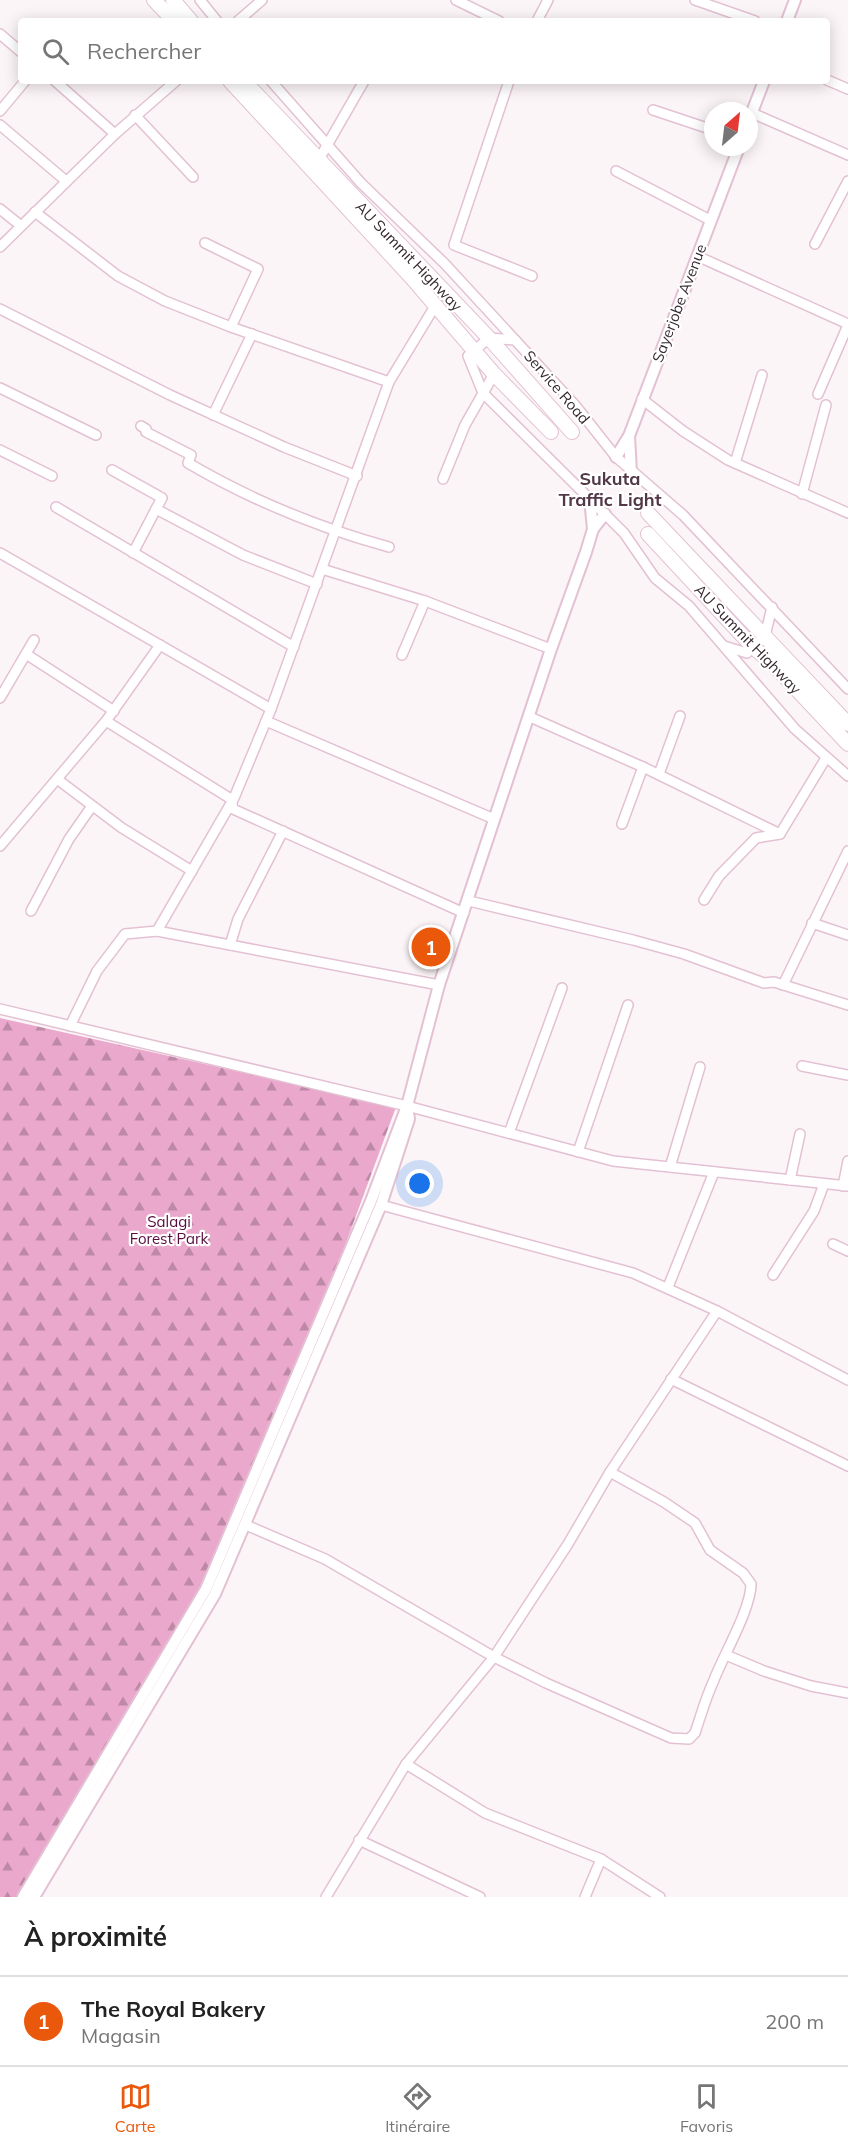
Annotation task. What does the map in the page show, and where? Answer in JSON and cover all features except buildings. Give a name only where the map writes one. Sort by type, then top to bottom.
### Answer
[{"type":"main road","points":[[154,0],[171,18]]},
{"type":"main road","points":[[173,0],[188,18]]},
{"type":"main road","name":"AU Summit Highway","points":[[233,84],[412,278],[494,374],[546,427]]},
{"type":"main road","name":"AU Summit Highway","points":[[247,84],[489,338],[572,432]]},
{"type":"main road","name":"AU Summit Highway","points":[[648,513],[848,724]]},
{"type":"main road","name":"AU Summit Highway","points":[[648,534],[753,647],[771,662],[848,744]]},
{"type":"street","points":[[200,0],[215,18]]},
{"type":"street","points":[[241,18],[262,0]]},
{"type":"street","points":[[456,0],[493,18]]},
{"type":"street","points":[[539,18],[548,0]]},
{"type":"street","points":[[694,0],[746,18]]},
{"type":"street","points":[[788,18],[795,0]]},
{"type":"street","points":[[0,34],[18,49]]},
{"type":"street","points":[[830,81],[848,90]]},
{"type":"street","points":[[0,111],[22,84]]},
{"type":"street","points":[[58,84],[115,134]]},
{"type":"street","points":[[0,247],[135,115],[172,84]]},
{"type":"street","name":"Service Road","points":[[274,84],[362,183],[446,264],[575,405],[631,473],[682,516],[772,607],[848,689]]},
{"type":"street","points":[[318,161],[362,84]]},
{"type":"street","points":[[508,84],[454,245],[532,276]]},
{"type":"street","points":[[756,102],[763,84]]},
{"type":"street","points":[[653,110],[704,127]]},
{"type":"street","points":[[135,115],[193,177]]},
{"type":"street","points":[[758,119],[848,154]]},
{"type":"street","points":[[0,125],[66,181]]},
{"type":"street","name":"Sayerjobe Avenue","points":[[616,457],[629,436],[736,156]]},
{"type":"street","points":[[616,171],[711,220]]},
{"type":"street","points":[[815,244],[847,187]]},
{"type":"street","points":[[0,209],[20,225]]},
{"type":"street","points":[[35,212],[118,276],[165,301],[231,327],[389,382]]},
{"type":"street","points":[[205,243],[258,269],[231,327]]},
{"type":"street","points":[[697,256],[848,325],[818,394]]},
{"type":"street","points":[[157,931],[231,803],[271,709],[357,476],[389,382],[435,306]]},
{"type":"street","points":[[0,309],[213,415],[357,476]]},
{"type":"street","points":[[213,415],[252,334]]},
{"type":"street","points":[[515,340],[489,338],[468,356],[483,393],[624,534],[655,578],[689,606],[795,729],[848,776]]},
{"type":"street","points":[[443,479],[465,425],[494,374]]},
{"type":"street","points":[[735,463],[762,375]]},
{"type":"street","points":[[0,388],[96,435]]},
{"type":"street","points":[[642,399],[683,431],[735,463],[848,513]]},
{"type":"street","points":[[802,494],[826,405]]},
{"type":"street","points":[[141,426],[146,429],[146,432],[191,455],[188,463],[234,490],[336,530],[389,547]]},
{"type":"street","points":[[629,436],[631,473]]},
{"type":"street","points":[[0,450],[52,476]]},
{"type":"street","points":[[112,470],[162,498],[133,553]]},
{"type":"street","points":[[590,499],[593,529]]},
{"type":"street","points":[[56,507],[294,646]]},
{"type":"street","points":[[156,509],[243,555],[317,584]]},
{"type":"street","points":[[23,1897],[206,1590],[362,1223],[407,1106],[439,985],[469,901],[494,819],[531,717],[551,649],[593,529],[605,514]]},
{"type":"street","points":[[0,554],[271,709]]},
{"type":"street","points":[[322,569],[425,601],[551,649]]},
{"type":"street","points":[[402,655],[425,601]]},
{"type":"street","points":[[722,645],[747,653],[765,636],[772,607]]},
{"type":"street","points":[[0,698],[34,640]]},
{"type":"street","points":[[0,846],[114,711],[160,645]]},
{"type":"street","points":[[26,654],[114,711]]},
{"type":"street","points":[[658,774],[680,716]]},
{"type":"street","points":[[531,717],[643,766],[780,834]]},
{"type":"street","points":[[106,721],[231,799],[233,809],[464,913]]},
{"type":"street","points":[[266,721],[494,819]]},
{"type":"street","points":[[704,900],[719,876],[756,838],[780,834],[826,758]]},
{"type":"street","points":[[622,824],[643,766]]},
{"type":"street","points":[[57,779],[92,806],[192,871]]},
{"type":"street","points":[[31,911],[69,839],[92,806]]},
{"type":"street","points":[[230,945],[238,919],[283,831]]},
{"type":"street","points":[[783,985],[848,851]]},
{"type":"street","points":[[469,901],[633,940],[684,954],[764,983],[774,982],[848,1005]]},
{"type":"street","points":[[812,922],[848,935]]},
{"type":"street","points":[[70,1026],[97,971],[125,934],[157,931],[439,985]]},
{"type":"street","points":[[509,1133],[536,1065],[562,988]]},
{"type":"street","points":[[578,1152],[628,1005]]},
{"type":"street","points":[[0,1009],[407,1106],[614,1161],[846,1186],[848,1161]]},
{"type":"street","points":[[802,1066],[848,1075]]},
{"type":"street","points":[[670,1167],[700,1068]]},
{"type":"street","points":[[34,1897],[215,1594],[381,1205],[409,1119],[407,1106]]},
{"type":"street","points":[[790,1180],[800,1134]]},
{"type":"street","points":[[668,1287],[714,1172]]},
{"type":"street","points":[[772,1275],[814,1211],[824,1184]]},
{"type":"street","points":[[381,1205],[633,1273],[717,1311],[848,1380]]},
{"type":"street","points":[[833,1244],[848,1251]]},
{"type":"street","points":[[326,1897],[406,1764],[494,1657],[568,1544],[610,1472],[717,1311]]},
{"type":"street","points":[[671,1378],[848,1466]]},
{"type":"street","points":[[246,1525],[325,1559],[494,1657],[671,1738],[689,1739],[694,1733],[748,1599],[751,1589],[749,1579],[710,1550],[701,1530],[687,1517],[610,1472]]},
{"type":"street","points":[[726,1655],[764,1671],[811,1686],[848,1693]]},
{"type":"street","points":[[406,1764],[485,1813],[601,1859],[660,1897]]},
{"type":"street","points":[[359,1840],[464,1894],[480,1897]]},
{"type":"street","points":[[585,1897],[601,1859]]},
{"type":"green space","name":"Salagi Forest Park","points":[[0,1018],[396,1107],[311,1338],[200,1600],[30,1897],[0,1897]]},
{"type":"place","name":"The Royal Bakery","points":[[431,947]]},
{"type":"district","name":"Sukuta Traffic Light","points":[[610,488]]}]
